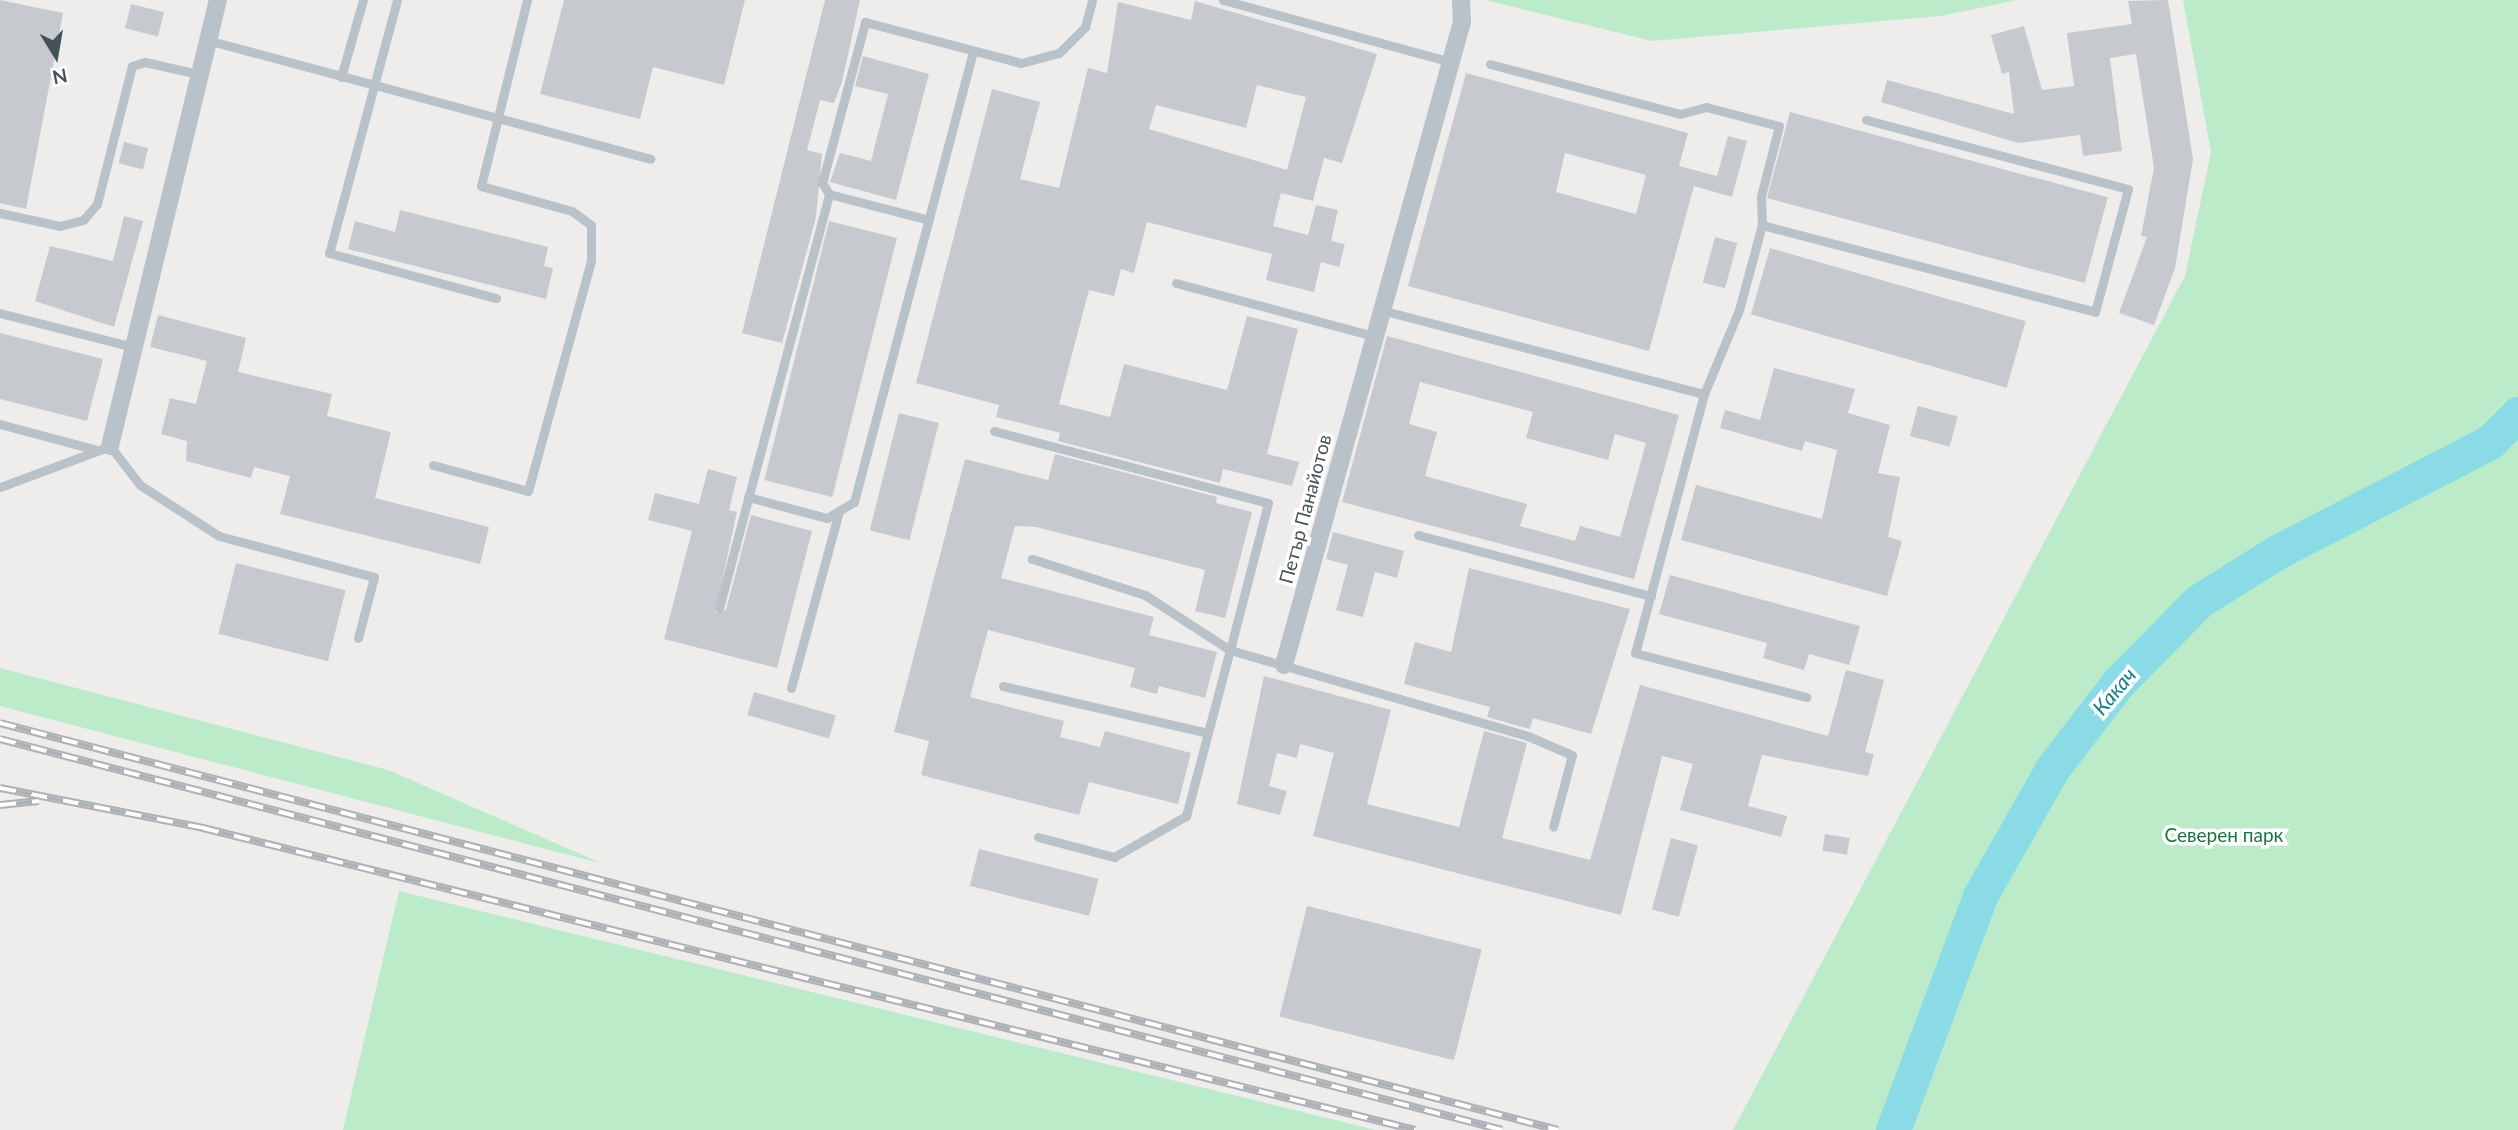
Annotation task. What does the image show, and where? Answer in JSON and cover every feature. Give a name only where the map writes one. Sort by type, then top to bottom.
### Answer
[{"type":"street","points":[[104,448],[133,347],[218,0]]},
{"type":"street","name":"Петър Панайотов","points":[[1284,665],[1462,22],[1461,0]]},
{"type":"lane","points":[[341,77],[363,0]]},
{"type":"lane","points":[[397,0],[328,253],[496,298]]},
{"type":"lane","points":[[433,465],[528,491],[591,260],[591,225],[572,211],[481,186],[527,0]]},
{"type":"lane","points":[[929,220],[829,194],[822,183],[865,22],[1021,63],[1059,52],[1085,27],[1092,0]]},
{"type":"lane","points":[[1223,0],[1451,62]]},
{"type":"lane","points":[[207,40],[650,159]]},
{"type":"lane","points":[[748,497],[827,517],[854,502],[974,51]]},
{"type":"lane","points":[[0,213],[60,226],[83,220],[97,204],[132,66],[145,62],[198,74]]},
{"type":"lane","points":[[1490,64],[1679,114],[1706,107],[1779,126],[1761,196],[1762,225],[1739,310],[1704,394],[1635,653],[1806,697]]},
{"type":"lane","points":[[1762,225],[2095,312],[2128,189],[1866,120]]},
{"type":"lane","points":[[719,608],[829,194]]},
{"type":"lane","points":[[1176,283],[1374,336]]},
{"type":"lane","points":[[1381,310],[1704,394]]},
{"type":"lane","points":[[0,313],[133,347]]},
{"type":"lane","points":[[0,424],[104,448],[140,485],[219,536],[374,577],[358,638]]},
{"type":"lane","points":[[993,431],[1268,503],[1186,816],[1114,857],[1038,837]]},
{"type":"lane","points":[[0,487],[104,448]]},
{"type":"lane","points":[[792,688],[839,510]]},
{"type":"lane","points":[[1418,535],[1651,596]]},
{"type":"lane","points":[[1032,559],[1145,595],[1230,650],[1528,736],[1572,755],[1553,827]]},
{"type":"lane","points":[[1003,687],[1208,733]]},
{"type":"green space","points":[[1486,0],[2017,0],[1941,16],[1652,41]]},
{"type":"green space","name":"Северен парк","points":[[2183,0],[2518,0],[2518,1130],[1733,1130],[2185,276],[2211,152]]},
{"type":"green space","points":[[0,668],[388,770],[603,864],[0,706]]},
{"type":"green space","points":[[399,891],[1376,1130],[343,1130]]},
{"type":"building","points":[[0,0],[63,13],[26,209],[0,203]]},
{"type":"building","points":[[564,0],[745,0],[724,85],[653,67],[640,119],[540,94]]},
{"type":"building","points":[[825,0],[860,0],[842,82],[834,103],[820,100],[807,150],[822,154],[816,217],[782,343],[742,333]]},
{"type":"building","points":[[2168,0],[2193,159],[2175,268],[2154,325],[2119,313],[2147,237],[2141,236],[2154,168],[2136,54],[2110,58],[2122,151],[2083,156],[2080,135],[2018,143],[1881,102],[1887,80],[2014,114],[2009,72],[2002,74],[1991,35],[2024,26],[2042,90],[2074,86],[2067,33],[2132,24],[2128,1]]},
{"type":"building","points":[[1195,1],[1377,54],[1342,163],[1324,158],[1313,201],[1281,193],[1273,226],[1308,235],[1316,205],[1338,210],[1331,241],[1345,244],[1339,267],[1321,262],[1314,292],[1266,280],[1272,254],[1147,222],[1134,273],[1121,269],[1114,296],[1089,290],[1059,404],[1110,417],[1124,364],[1227,390],[1247,316],[1298,329],[1267,454],[1299,462],[1292,486],[1223,469],[1220,483],[1058,441],[1060,433],[996,417],[999,405],[916,383],[992,89],[1040,102],[1020,179],[1059,188],[1088,68],[1107,73],[1118,2],[1191,20]],"holes":[[[1257,85],[1306,97],[1287,170],[1149,129],[1156,105],[1246,128]]]},
{"type":"building","points":[[131,4],[164,12],[158,36],[125,28]]},
{"type":"building","points":[[863,56],[929,74],[896,200],[830,182],[840,153],[871,161],[888,94],[855,86]]},
{"type":"building","points":[[1466,73],[1688,133],[1679,166],[1717,176],[1728,136],[1747,141],[1732,197],[1694,186],[1649,351],[1408,286]],"holes":[[[1565,153],[1646,175],[1636,214],[1556,192]]]},
{"type":"building","points":[[1790,112],[2108,197],[2085,283],[1767,198]]},
{"type":"building","points":[[124,142],[148,148],[143,169],[119,163]]},
{"type":"building","points":[[400,210],[548,247],[544,266],[553,268],[546,299],[348,249],[355,221],[395,232]]},
{"type":"building","points":[[124,216],[143,221],[114,327],[35,301],[50,246],[113,261]]},
{"type":"building","points":[[829,221],[897,238],[832,497],[764,480]]},
{"type":"building","points":[[1715,237],[1737,243],[1725,288],[1703,282]]},
{"type":"building","points":[[1770,248],[2026,321],[2007,388],[1751,314]]},
{"type":"building","points":[[158,315],[246,338],[238,372],[332,394],[327,416],[391,432],[375,498],[489,527],[480,564],[280,514],[290,476],[254,467],[251,478],[186,461],[187,441],[161,434],[170,398],[196,404],[207,361],[150,347]]},
{"type":"building","points":[[0,333],[103,359],[87,421],[0,399]]},
{"type":"building","points":[[1387,336],[1679,415],[1634,579],[1342,502]],"holes":[[[1420,382],[1533,412],[1526,438],[1608,460],[1615,434],[1646,443],[1620,537],[1580,526],[1575,541],[1520,526],[1527,504],[1425,476],[1437,432],[1409,424]]]},
{"type":"building","points":[[1774,368],[1855,389],[1848,413],[1890,425],[1878,473],[1900,477],[1888,537],[1902,541],[1887,596],[1681,540],[1696,485],[1822,519],[1837,450],[1805,441],[1802,451],[1720,428],[1725,410],[1760,420]]},
{"type":"building","points":[[1918,406],[1958,417],[1950,447],[1910,436]]},
{"type":"building","points":[[899,413],[939,423],[910,540],[870,530]]},
{"type":"building","points":[[1055,454],[1217,497],[1216,503],[1252,512],[1225,618],[1195,611],[1205,570],[1036,527],[1015,526],[1001,578],[1154,617],[1149,635],[1217,652],[1205,698],[1159,686],[1157,694],[1130,687],[1135,668],[988,630],[970,697],[1064,721],[1060,737],[1100,747],[1105,731],[1191,753],[1178,804],[1089,782],[1079,815],[1011,798],[921,775],[929,741],[894,732],[965,459],[1048,480]]},
{"type":"building","points":[[708,469],[737,477],[729,510],[737,512],[715,613],[726,610],[751,515],[812,531],[777,668],[664,639],[692,531],[648,520],[655,493],[699,504]]},
{"type":"building","points":[[1333,532],[1404,551],[1397,578],[1375,572],[1363,617],[1336,610],[1348,565],[1326,559]]},
{"type":"building","points":[[236,563],[346,590],[328,661],[218,634]]},
{"type":"building","points":[[1469,568],[1630,609],[1591,734],[1533,718],[1530,729],[1487,717],[1490,707],[1404,684],[1415,642],[1451,652]]},
{"type":"building","points":[[1670,575],[1860,626],[1849,665],[1809,654],[1804,670],[1763,658],[1767,643],[1659,614]]},
{"type":"building","points":[[1846,670],[1884,680],[1865,752],[1874,754],[1868,776],[1762,755],[1748,806],[1787,816],[1781,837],[1680,810],[1693,764],[1662,756],[1621,915],[1313,836],[1334,753],[1300,744],[1297,758],[1277,753],[1269,786],[1287,791],[1280,815],[1237,804],[1264,676],[1391,710],[1367,804],[1459,827],[1484,731],[1527,743],[1502,838],[1590,860],[1640,685],[1828,736]]},
{"type":"building","points":[[754,692],[836,715],[829,738],[747,715]]},
{"type":"building","points":[[1825,834],[1850,838],[1847,855],[1822,851]]},
{"type":"building","points":[[1671,838],[1698,845],[1679,917],[1652,909]]},
{"type":"building","points":[[979,849],[1098,879],[1089,916],[970,886]]},
{"type":"building","points":[[1307,906],[1482,950],[1454,1060],[1279,1017]]},
{"type":"waterway","name":"Какач","points":[[1893,1130],[1980,896],[2052,769],[2118,683],[2199,601],[2277,552],[2490,442],[2518,414]]},
{"type":"railway","points":[[0,723],[1558,1130]]},
{"type":"railway","points":[[0,739],[1502,1130]]},
{"type":"railway","points":[[0,788],[203,828],[1415,1130]]},
{"type":"railway","points":[[0,805],[39,801]]}]
